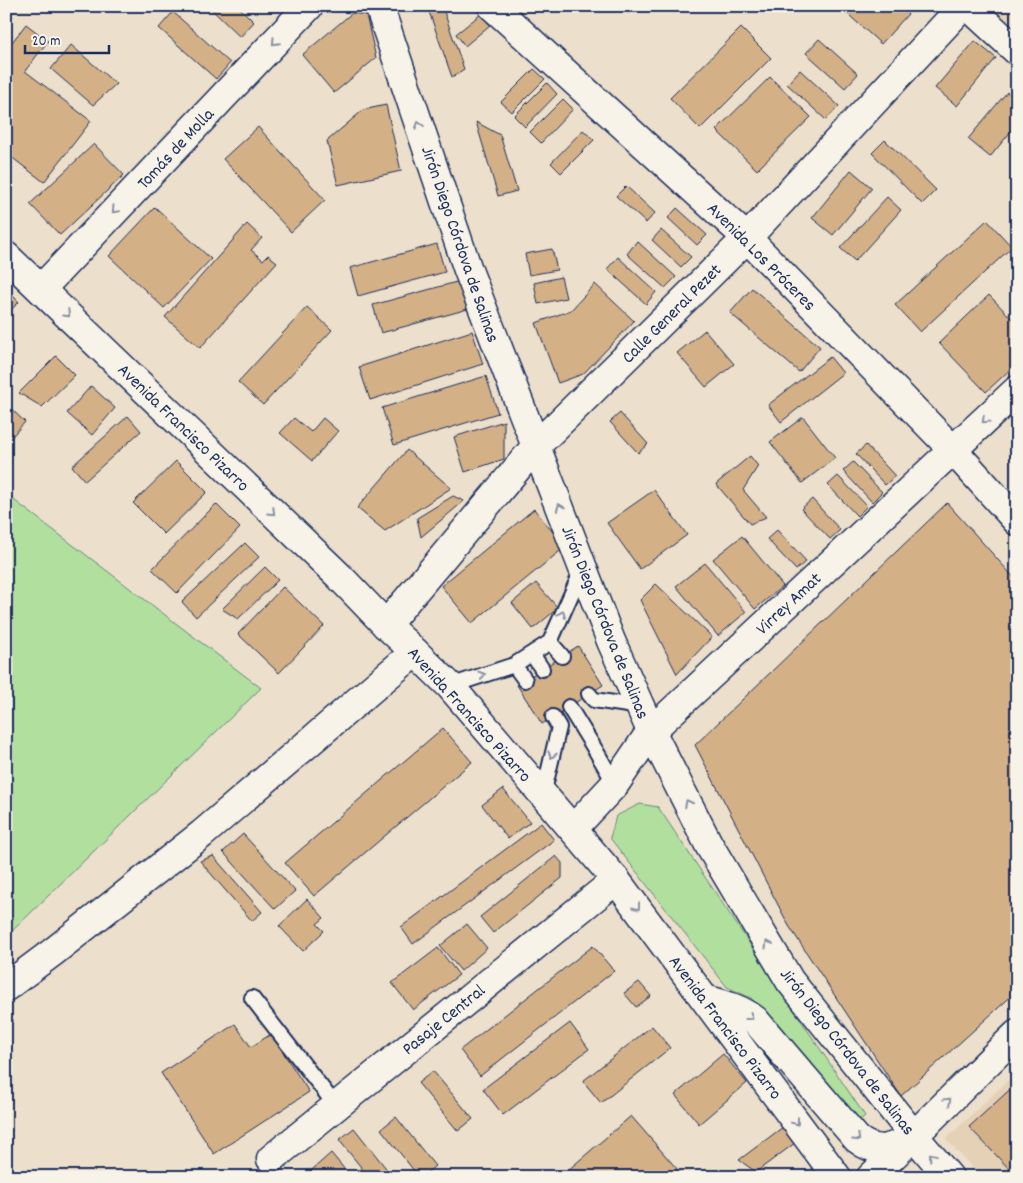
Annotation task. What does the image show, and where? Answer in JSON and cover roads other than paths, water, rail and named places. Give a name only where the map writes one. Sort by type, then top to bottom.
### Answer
[{"type":"street","name":"Tomás de Molla","points":[[41,289],[308,6]]},
{"type":"street","name":"Jirón Diego Córdova de Salinas","points":[[380,6],[468,270],[611,641],[646,719],[709,845],[790,981],[949,1177]]},
{"type":"street","name":"Avenida Los Próceres","points":[[492,6],[747,238],[953,450],[1017,521]]},
{"type":"street","name":"Calle General Pezet","points":[[386,625],[536,446],[747,238],[962,6]]},
{"type":"street","points":[[968,6],[1017,51]]},
{"type":"street","name":"Avenida Francisco Pizarro","points":[[6,256],[339,576],[386,625],[450,686],[616,880],[837,1177]]},
{"type":"street","name":"Virrey Amat","points":[[573,828],[615,784],[646,719],[953,450],[1017,390]]},
{"type":"street","points":[[6,987],[54,952],[202,834],[416,652]]},
{"type":"street","name":"Pasaje Central","points":[[271,1159],[616,880]]},
{"type":"street","points":[[705,999],[733,1007],[755,1020],[857,1139],[865,1145],[878,1149],[888,1148],[914,1136]]},
{"type":"street","points":[[871,1177],[1017,1034]]},
{"type":"lane","points":[[450,686],[514,665],[550,642],[583,568]]},
{"type":"lane","points":[[550,642],[562,656]]},
{"type":"lane","points":[[532,654],[542,669]]},
{"type":"lane","points":[[514,665],[525,680]]},
{"type":"lane","points":[[543,794],[556,722],[591,697],[646,719]]},
{"type":"lane","points":[[572,711],[615,784]]},
{"type":"lane","points":[[252,998],[336,1106]]}]
